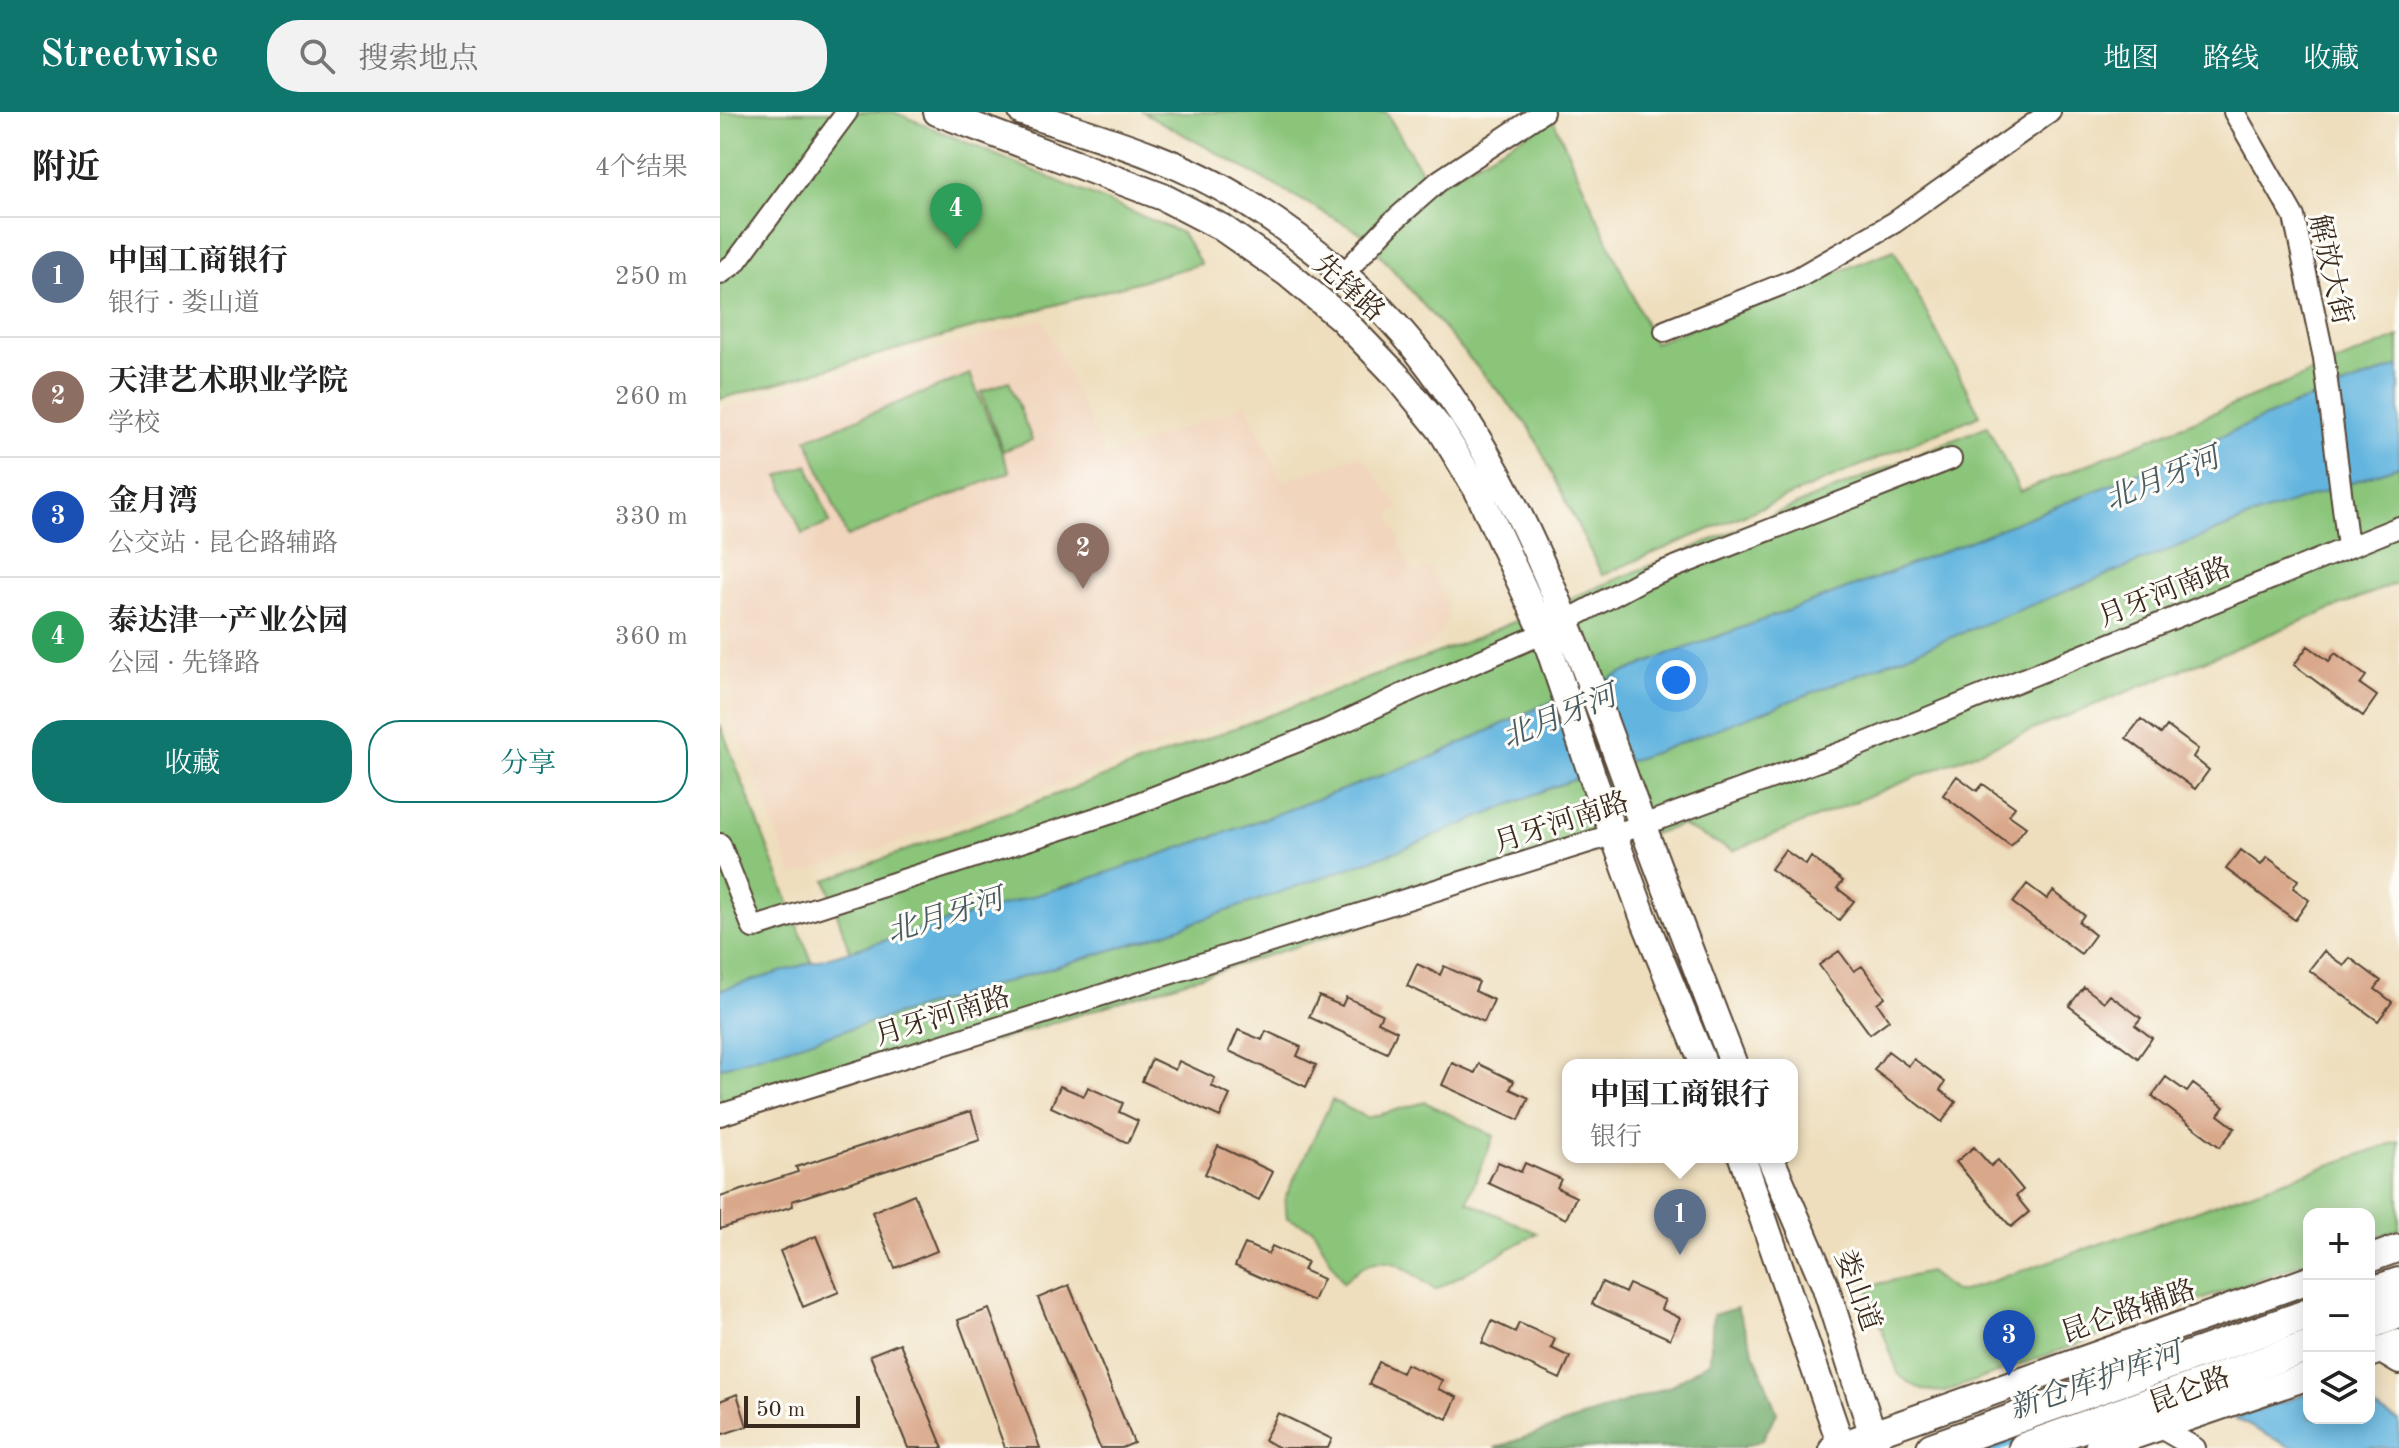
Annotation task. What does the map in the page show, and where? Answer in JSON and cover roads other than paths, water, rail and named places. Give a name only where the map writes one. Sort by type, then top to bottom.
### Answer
[{"type":"highway","points":[[2375,1291],[2399,1283]]},
{"type":"highway","points":[[2383,1347],[2399,1313]]},
{"type":"highway","name":"昆仑路","points":[[1932,1448],[2303,1316]]},
{"type":"highway","name":"昆仑路","points":[[2024,1448],[2303,1348]]},
{"type":"main road","name":"先锋路","points":[[937,112],[1163,197],[1221,227],[1287,273],[1341,318],[1396,375],[1441,430],[1555,627],[1587,671],[1643,825]]},
{"type":"main road","name":"先锋路","points":[[1022,112],[1169,161],[1243,200],[1305,243],[1364,293],[1419,352],[1501,479],[1555,627],[1560,681],[1613,835]]},
{"type":"main road","points":[[1643,825],[1732,1059]]},
{"type":"main road","points":[[1613,835],[1702,1059]]},
{"type":"main road","points":[[1744,1163],[1839,1447]]},
{"type":"main road","name":"娄山道","points":[[1773,1163],[1825,1285],[1875,1441]]},
{"type":"main road","points":[[2375,1257],[2399,1248]]},
{"type":"main road","name":"昆仑路辅路","points":[[1839,1447],[1875,1441],[2303,1282]]},
{"type":"main road","points":[[2098,1448],[2303,1378]]},
{"type":"street","points":[[720,274],[735,263],[847,112]]},
{"type":"street","points":[[1347,270],[1390,224],[1440,180],[1543,112]]},
{"type":"street","points":[[1665,331],[1798,278],[1895,222],[2050,112]]},
{"type":"street","name":"解放大街","points":[[2234,112],[2294,217],[2324,358],[2348,547]]},
{"type":"street","points":[[720,844],[753,928],[1115,812],[1327,730],[1555,627],[1644,579],[1951,459]]},
{"type":"street","name":"月牙河南路","points":[[720,1115],[1643,825],[1848,750],[2399,527]]},
{"type":"street","points":[[2159,1427],[2195,1448]]},
{"type":"water","name":"北月牙河","points":[[2399,366],[2399,466],[2259,514],[1827,687],[1659,751],[1553,787],[1405,848],[1148,939],[720,1068],[720,990],[1083,881],[1432,757],[1535,709],[1659,658],[1874,579],[2110,485],[2293,405]]},
{"type":"water","points":[[2303,1395],[2303,1424],[2375,1424],[2375,1408],[2399,1421],[2399,1448],[2292,1448],[2234,1418]]},
{"type":"waterway","name":"新仓库护库河","points":[[2133,1393],[2186,1373],[2210,1370]]},
{"type":"waterway","name":"新仓库护库河","points":[[1986,1448],[2033,1431]]},
{"type":"place","name":"泰达津一产业公园","points":[[956,249]]},
{"type":"place","name":"天津艺术职业学院","points":[[1083,589]]},
{"type":"place","name":"中国工商银行","points":[[1680,1255]]},
{"type":"place","name":"金月湾","points":[[2009,1376]]}]
